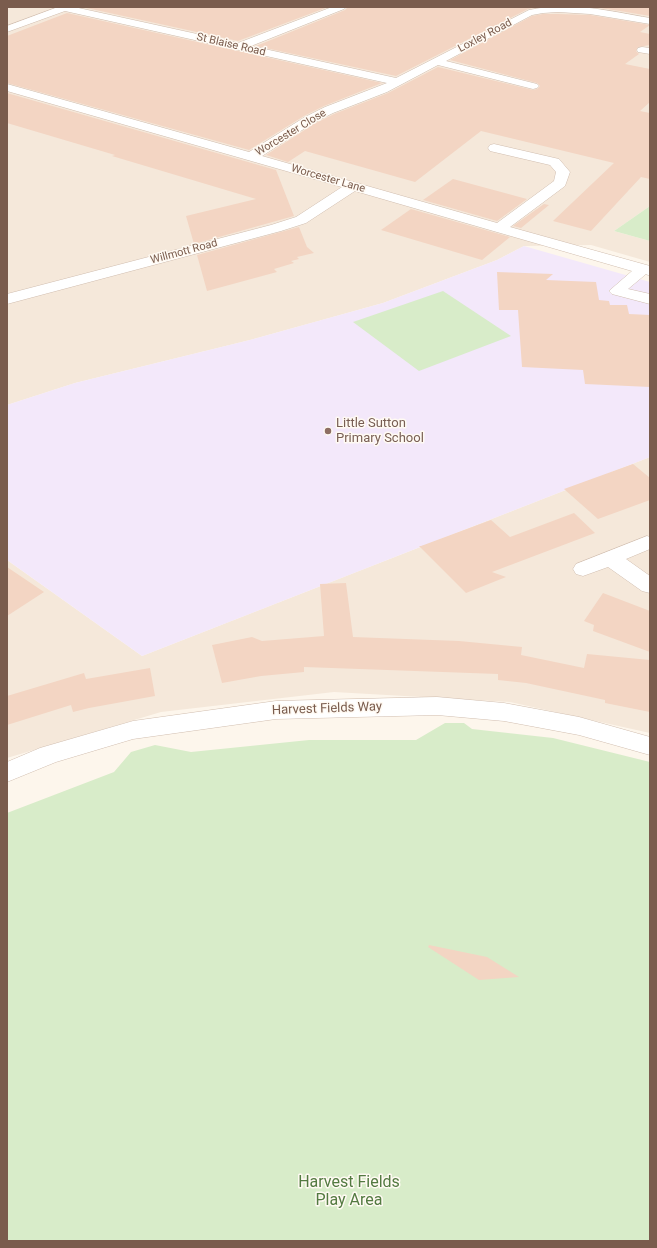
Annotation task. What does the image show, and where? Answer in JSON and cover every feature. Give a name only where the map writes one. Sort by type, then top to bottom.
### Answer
[{"type":"street","points":[[7,29],[66,7]]},
{"type":"street","name":"St Blaise Road","points":[[66,7],[397,82]]},
{"type":"street","points":[[239,47],[341,7]]},
{"type":"street","points":[[515,7],[536,11]]},
{"type":"street","name":"Loxley Road","points":[[397,82],[529,13],[536,11],[574,10],[650,21]]},
{"type":"street","points":[[437,62],[533,86]]},
{"type":"street","points":[[510,80],[521,73]]},
{"type":"street","name":"Worcester Close","points":[[251,157],[310,120],[329,110],[383,90],[397,82]]},
{"type":"street","name":"Worcester Lane","points":[[7,86],[646,270]]},
{"type":"street","points":[[492,149],[554,162],[563,172],[560,183],[499,228]]},
{"type":"street","name":"Willmott Road","points":[[7,299],[276,228],[300,220],[321,208],[353,186]]},
{"type":"street","points":[[646,270],[617,291],[650,299]]},
{"type":"street","points":[[582,569],[647,544]]},
{"type":"street","points":[[609,558],[650,586]]},
{"type":"street","name":"Harvest Fields Way","points":[[7,772],[49,755],[133,730],[276,710],[437,706],[504,712],[579,726],[650,746]]},
{"type":"shaded area","points":[[7,7],[650,7],[650,206],[614,231],[650,241],[650,262],[591,245],[524,246],[497,260],[383,303],[250,340],[75,383],[7,405]]},
{"type":"shaded area","name":"Little Sutton Primary School","points":[[524,246],[650,282],[650,457],[142,656],[7,560],[7,405],[75,383],[250,340],[383,303],[497,260]]},
{"type":"shaded area","points":[[650,457],[650,733],[510,702],[334,692],[161,712],[7,758],[7,560],[142,656]]},
{"type":"green space","points":[[650,206],[650,241],[614,231]]},
{"type":"green space","points":[[443,291],[511,336],[419,371],[353,322]]},
{"type":"green space","name":"Harvest Fields Play Area","points":[[445,723],[464,723],[472,729],[553,738],[650,762],[650,1241],[7,1241],[7,813],[114,772],[131,752],[155,745],[191,752],[309,740],[416,740]]},
{"type":"building","points":[[82,7],[328,7],[238,41]]},
{"type":"building","points":[[348,7],[538,7],[528,9],[396,76],[256,46],[345,10]]},
{"type":"building","points":[[593,7],[650,7],[650,16],[620,11]]},
{"type":"building","points":[[67,13],[382,83],[324,106],[304,116],[249,150],[7,83],[7,36]]},
{"type":"building","points":[[543,14],[590,15],[650,25],[640,32],[650,34],[650,45],[638,47],[636,51],[639,54],[625,64],[650,69],[650,102],[640,111],[650,113],[650,179],[641,177],[591,231],[553,221],[614,163],[481,131],[415,182],[305,151],[288,162],[266,155],[314,124],[334,114],[388,93],[438,67],[533,90],[537,89],[540,86],[537,83],[450,60],[532,16]]},
{"type":"building","points":[[7,93],[276,170],[294,216],[194,244],[186,216],[256,199],[7,123]]},
{"type":"building","points":[[453,179],[527,199],[497,221],[423,200]]},
{"type":"building","points":[[544,204],[549,205],[521,228],[513,226]]},
{"type":"building","points":[[411,209],[510,237],[482,260],[381,230]]},
{"type":"building","points":[[299,227],[307,247],[314,253],[297,257],[299,259],[291,261],[294,263],[274,269],[277,272],[207,291],[197,255]]},
{"type":"building","points":[[497,272],[553,274],[546,280],[596,282],[599,300],[609,301],[610,305],[627,305],[629,314],[650,315],[650,387],[585,384],[583,370],[522,367],[518,310],[499,310]]},
{"type":"building","points":[[633,464],[650,478],[650,500],[598,519],[564,489]]},
{"type":"building","points":[[574,513],[595,533],[492,572],[506,577],[466,593],[419,546],[491,520],[510,537]]},
{"type":"building","points":[[7,567],[44,592],[7,616]]},
{"type":"building","points":[[346,583],[353,637],[459,641],[522,647],[521,655],[584,668],[587,654],[650,660],[650,712],[605,703],[605,700],[526,683],[498,680],[498,674],[304,667],[304,672],[261,676],[222,683],[212,645],[252,637],[262,641],[324,636],[320,584]]},
{"type":"building","points":[[603,593],[650,611],[650,652],[593,631],[594,625],[584,621]]},
{"type":"building","points":[[150,668],[155,696],[73,712],[71,705],[7,725],[7,696],[84,673],[86,679]]},
{"type":"building","points":[[429,945],[487,957],[519,977],[479,980],[428,947]]},
{"type":"place","name":"Little Sutton Primary School","points":[[328,431]]}]
